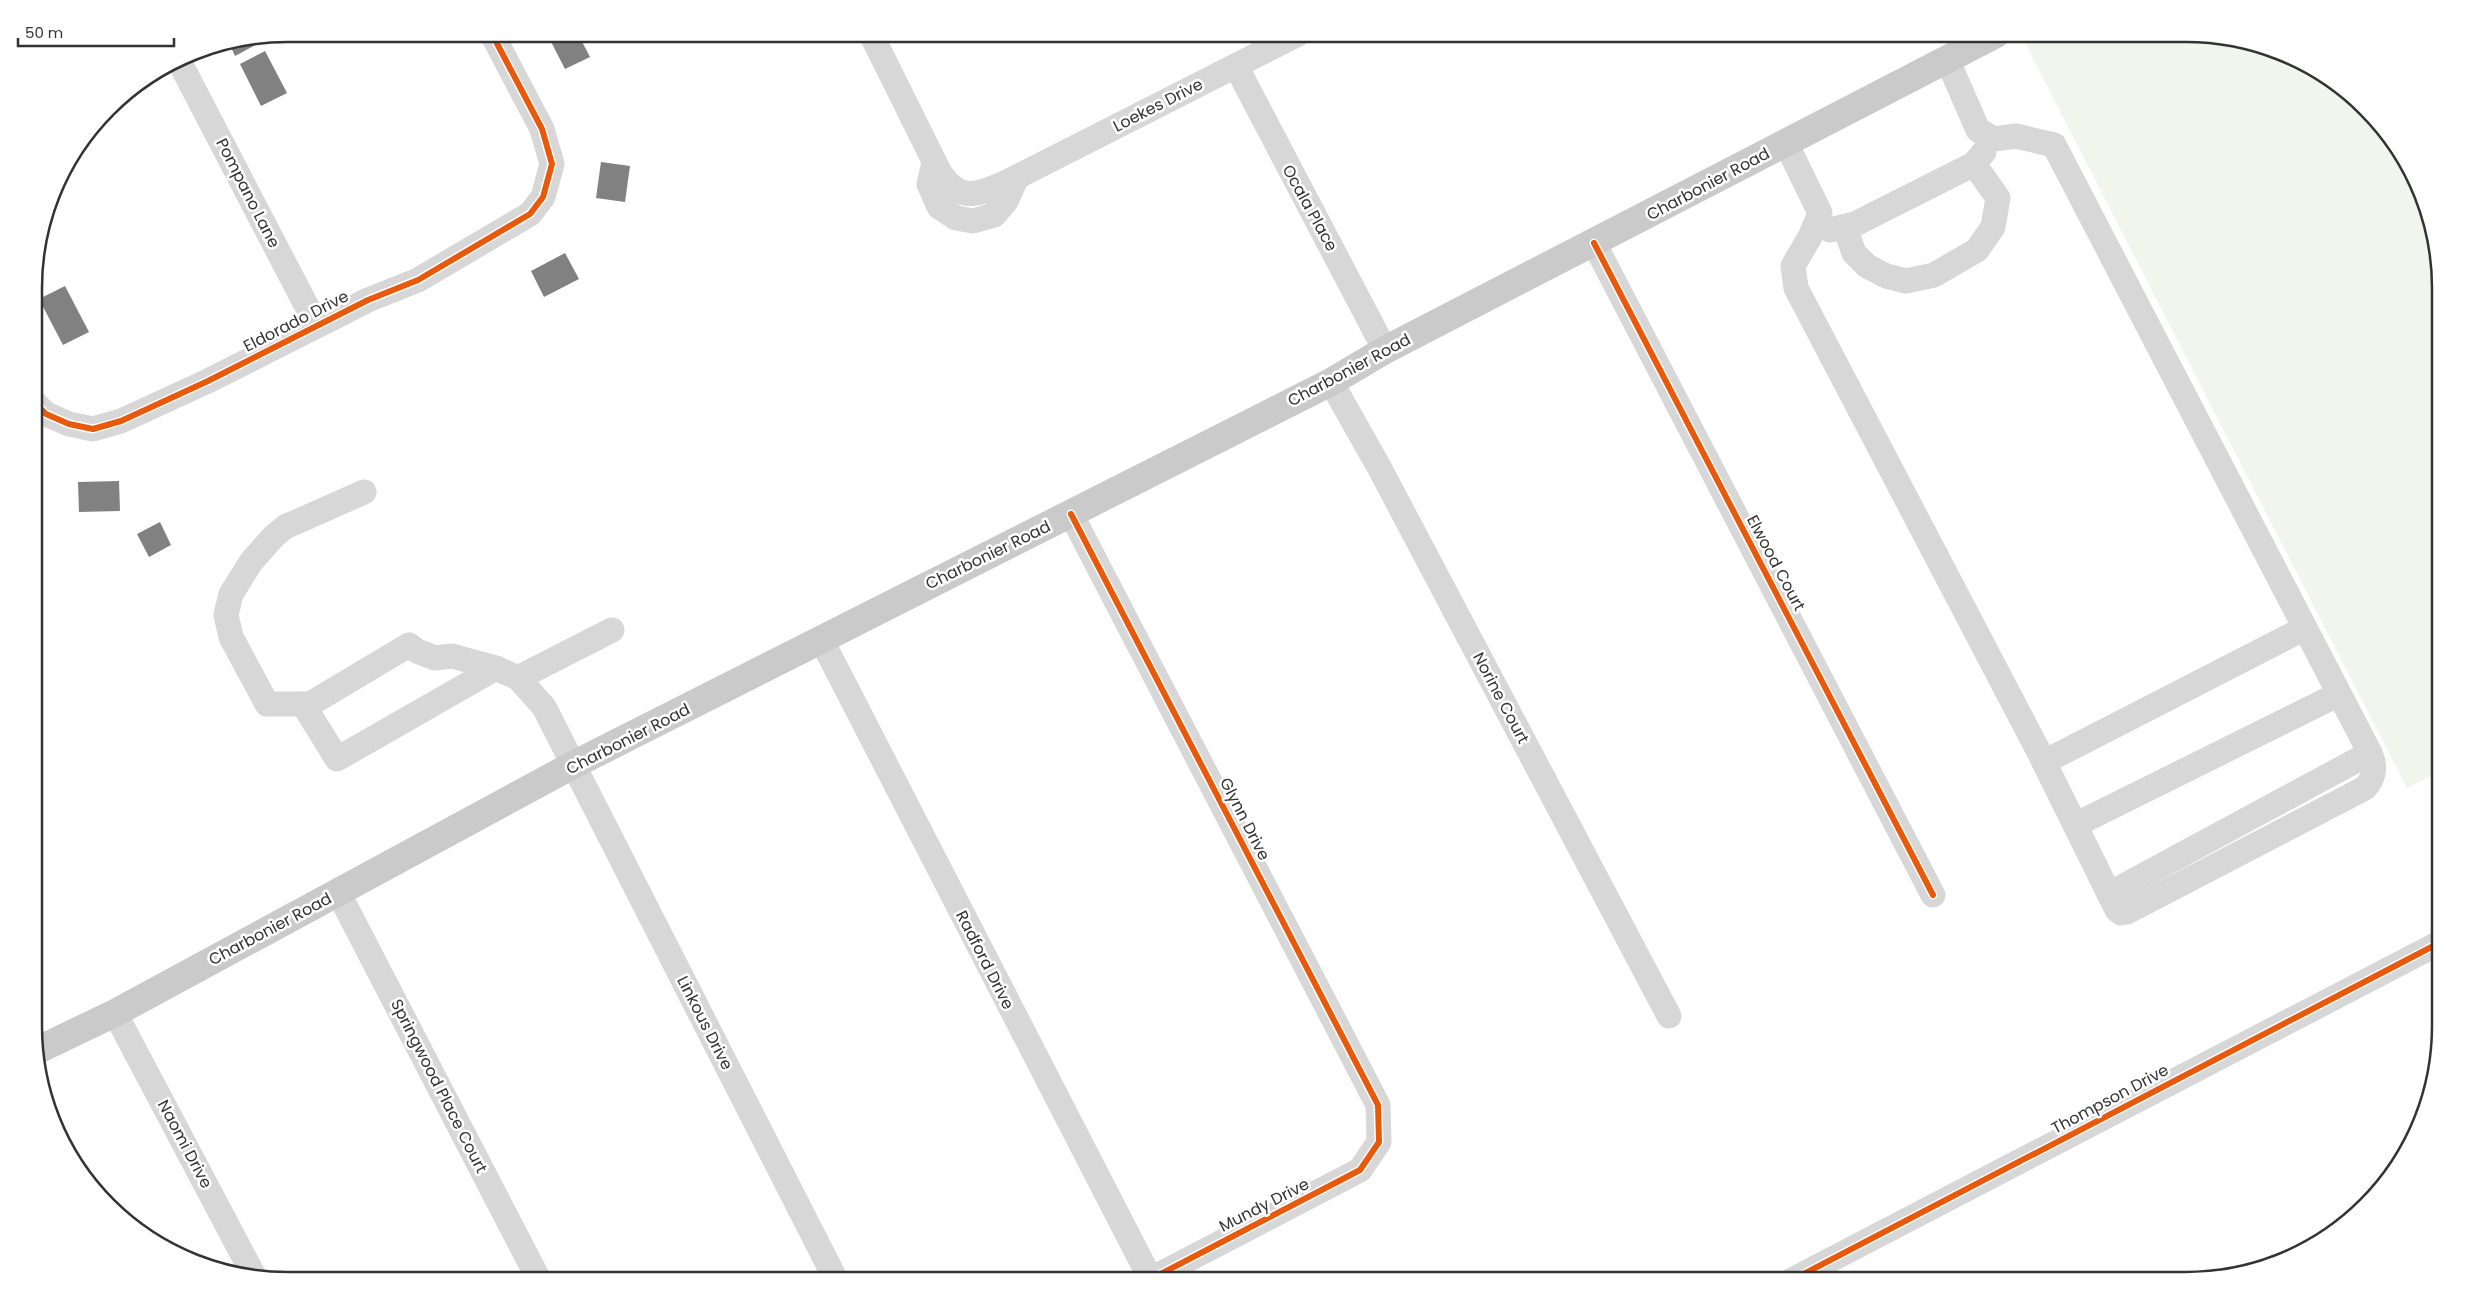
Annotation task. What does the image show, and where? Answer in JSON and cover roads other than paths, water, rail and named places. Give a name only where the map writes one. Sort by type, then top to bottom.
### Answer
[{"type":"main road","name":"Charbonier Road","points":[[44,1047],[115,1013],[573,765],[1331,382],[1385,350],[1978,43]]},
{"type":"street","name":"Eldorado Drive","points":[[42,410],[46,414],[69,424],[93,429],[121,420],[208,381],[368,300],[418,280],[530,214],[543,197],[549,181],[552,164],[542,130],[497,43]]},
{"type":"street","name":"Loekes Drive","points":[[876,43],[947,184],[957,191],[970,195],[986,192],[1017,177],[1281,43]]},
{"type":"street","points":[[1786,144],[1820,213],[1811,235],[1793,266],[1796,288],[2044,762],[2117,910],[2121,913],[2127,912],[2365,788],[2371,782],[2375,766],[2370,752],[2054,145],[2016,136],[1994,139],[1978,130],[1947,59]]},
{"type":"street","name":"Ocala Place","points":[[1236,66],[1385,350]]},
{"type":"street","name":"Pompano Lane","points":[[182,67],[317,326]]},
{"type":"street","points":[[1811,235],[1855,224],[1974,164],[1994,139]]},
{"type":"street","points":[[1845,227],[1854,253],[1867,266],[1886,276],[1906,281],[1934,275],[1977,250],[1994,228],[1998,198],[1974,164]]},
{"type":"street","name":"Elwood Court","points":[[1594,243],[1933,895]]},
{"type":"street","name":"Norine Court","points":[[1331,382],[1358,427],[1669,1016]]},
{"type":"street","points":[[364,492],[285,527],[272,537],[252,562],[231,594],[226,615],[231,637],[267,704],[310,704],[430,647],[507,673]]},
{"type":"street","name":"Glynn Drive","points":[[1071,514],[1378,1106],[1380,1142]]},
{"type":"street","points":[[2044,762],[2305,628]]},
{"type":"street","points":[[303,704],[337,759],[507,673],[612,630]]},
{"type":"street","name":"Radford Drive","points":[[821,639],[1146,1272]]},
{"type":"street","name":"Linkous Drive","points":[[507,673],[544,707],[832,1272]]},
{"type":"street","points":[[2075,825],[2339,694]]},
{"type":"street","points":[[2109,894],[2370,752]]},
{"type":"street","points":[[2235,826],[2246,851]]},
{"type":"street","name":"Springwood Place Court","points":[[338,892],[535,1272]]},
{"type":"street","name":"Thompson Drive","points":[[1807,1272],[2432,947]]},
{"type":"street","name":"Naomi Drive","points":[[115,1013],[250,1268]]},
{"type":"street","name":"Mundy Drive","points":[[1165,1272],[1360,1170],[1380,1142]]}]
